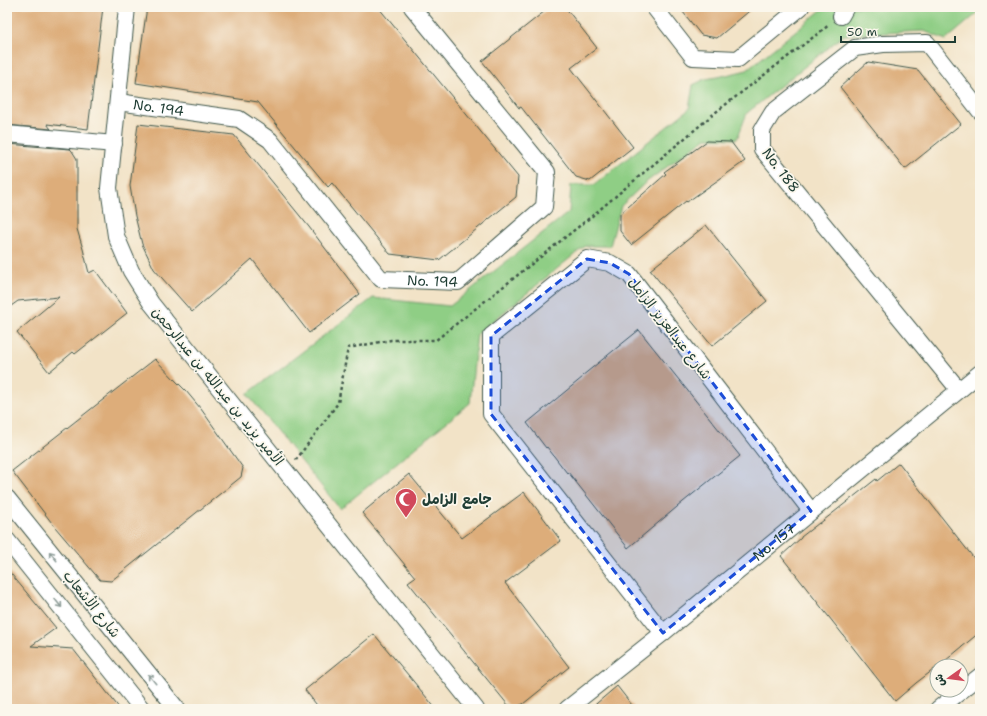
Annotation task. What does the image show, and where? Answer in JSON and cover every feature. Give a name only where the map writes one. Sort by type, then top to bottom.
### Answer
[{"type":"street","name":"الأمير يزيد بن عبدالله بن عبدالرحمن","points":[[127,7],[109,188],[116,236],[131,272],[151,303],[476,709]]},
{"type":"street","name":"No. 194","points":[[118,102],[239,119],[270,140],[380,279],[458,282],[544,207],[547,172],[412,7]]},
{"type":"street","points":[[654,7],[693,57],[738,59],[800,7]]},
{"type":"street","name":"No. 188","points":[[959,390],[762,149],[762,130],[772,112],[855,48],[883,44],[927,43],[980,111]]},
{"type":"street","points":[[7,134],[114,144]]},
{"type":"street","name":"شارع عبدالعزيز الزامل","points":[[663,633],[491,414],[491,336],[587,259],[610,263],[629,274],[811,511]]},
{"type":"street","name":"No. 157","points":[[567,709],[663,633],[980,373]]},
{"type":"street","name":"شارع الأشعاب","points":[[7,498],[177,709]]},
{"type":"street","name":"شارع الأشعاب","points":[[7,540],[142,709]]},
{"type":"street","points":[[938,709],[980,676]]},
{"type":"path","points":[[286,471],[338,403],[348,348],[391,340],[436,340],[592,216],[716,112],[843,12],[871,7]]},
{"type":"highlighted area","points":[[587,259],[610,263],[629,274],[811,511],[663,633],[491,414],[491,336]]},
{"type":"green space","points":[[825,7],[980,7],[980,11],[946,40],[924,31],[844,35],[747,113],[737,139],[706,138],[645,183],[621,206],[610,246],[585,246],[477,334],[470,403],[340,509],[247,394],[373,298],[450,306],[569,212],[571,185],[594,185],[689,109],[693,85],[705,79],[747,70]]},
{"type":"building","points":[[7,7],[103,7],[88,129],[47,124],[51,129],[7,125]]},
{"type":"building","points":[[147,7],[378,7],[518,177],[516,197],[439,260],[390,254],[332,183],[328,187],[258,102],[136,83]]},
{"type":"building","points":[[550,7],[565,7],[597,48],[571,68],[633,147],[590,181],[576,177],[521,107],[519,108],[482,61]]},
{"type":"building","points":[[679,7],[754,7],[717,38],[701,35]]},
{"type":"building","points":[[868,62],[918,70],[961,124],[905,169],[840,87]]},
{"type":"building","points":[[138,124],[234,135],[309,227],[360,294],[309,333],[252,259],[192,312],[154,269],[142,244],[130,186]]},
{"type":"building","points":[[707,141],[731,142],[745,161],[687,202],[686,201],[631,245],[620,231],[620,214],[666,174],[664,172]]},
{"type":"building","points":[[7,144],[70,149],[72,151],[77,159],[77,229],[89,273],[95,270],[127,313],[75,354],[73,352],[49,372],[17,332],[59,297],[18,301],[7,309]]},
{"type":"building","points":[[706,225],[767,301],[712,346],[650,270]]},
{"type":"building","points":[[639,330],[740,456],[628,548],[527,423]]},
{"type":"building","points":[[155,359],[201,409],[243,468],[241,477],[111,581],[100,580],[55,527],[12,471]]},
{"type":"building","points":[[899,463],[980,566],[980,632],[949,658],[929,658],[929,673],[895,701],[781,556],[801,537],[876,479],[877,481]]},
{"type":"building","points":[[409,474],[462,538],[524,492],[561,541],[505,583],[569,667],[523,704],[518,706],[508,705],[408,582],[415,577],[362,513]]},
{"type":"building","points":[[7,569],[56,628],[31,646],[73,649],[120,709],[7,709]]},
{"type":"building","points":[[374,634],[436,709],[320,709],[305,690]]},
{"type":"building","points":[[617,686],[635,709],[590,709]]},
{"type":"place","name":"جامع الزامل","points":[[406,518]]}]
